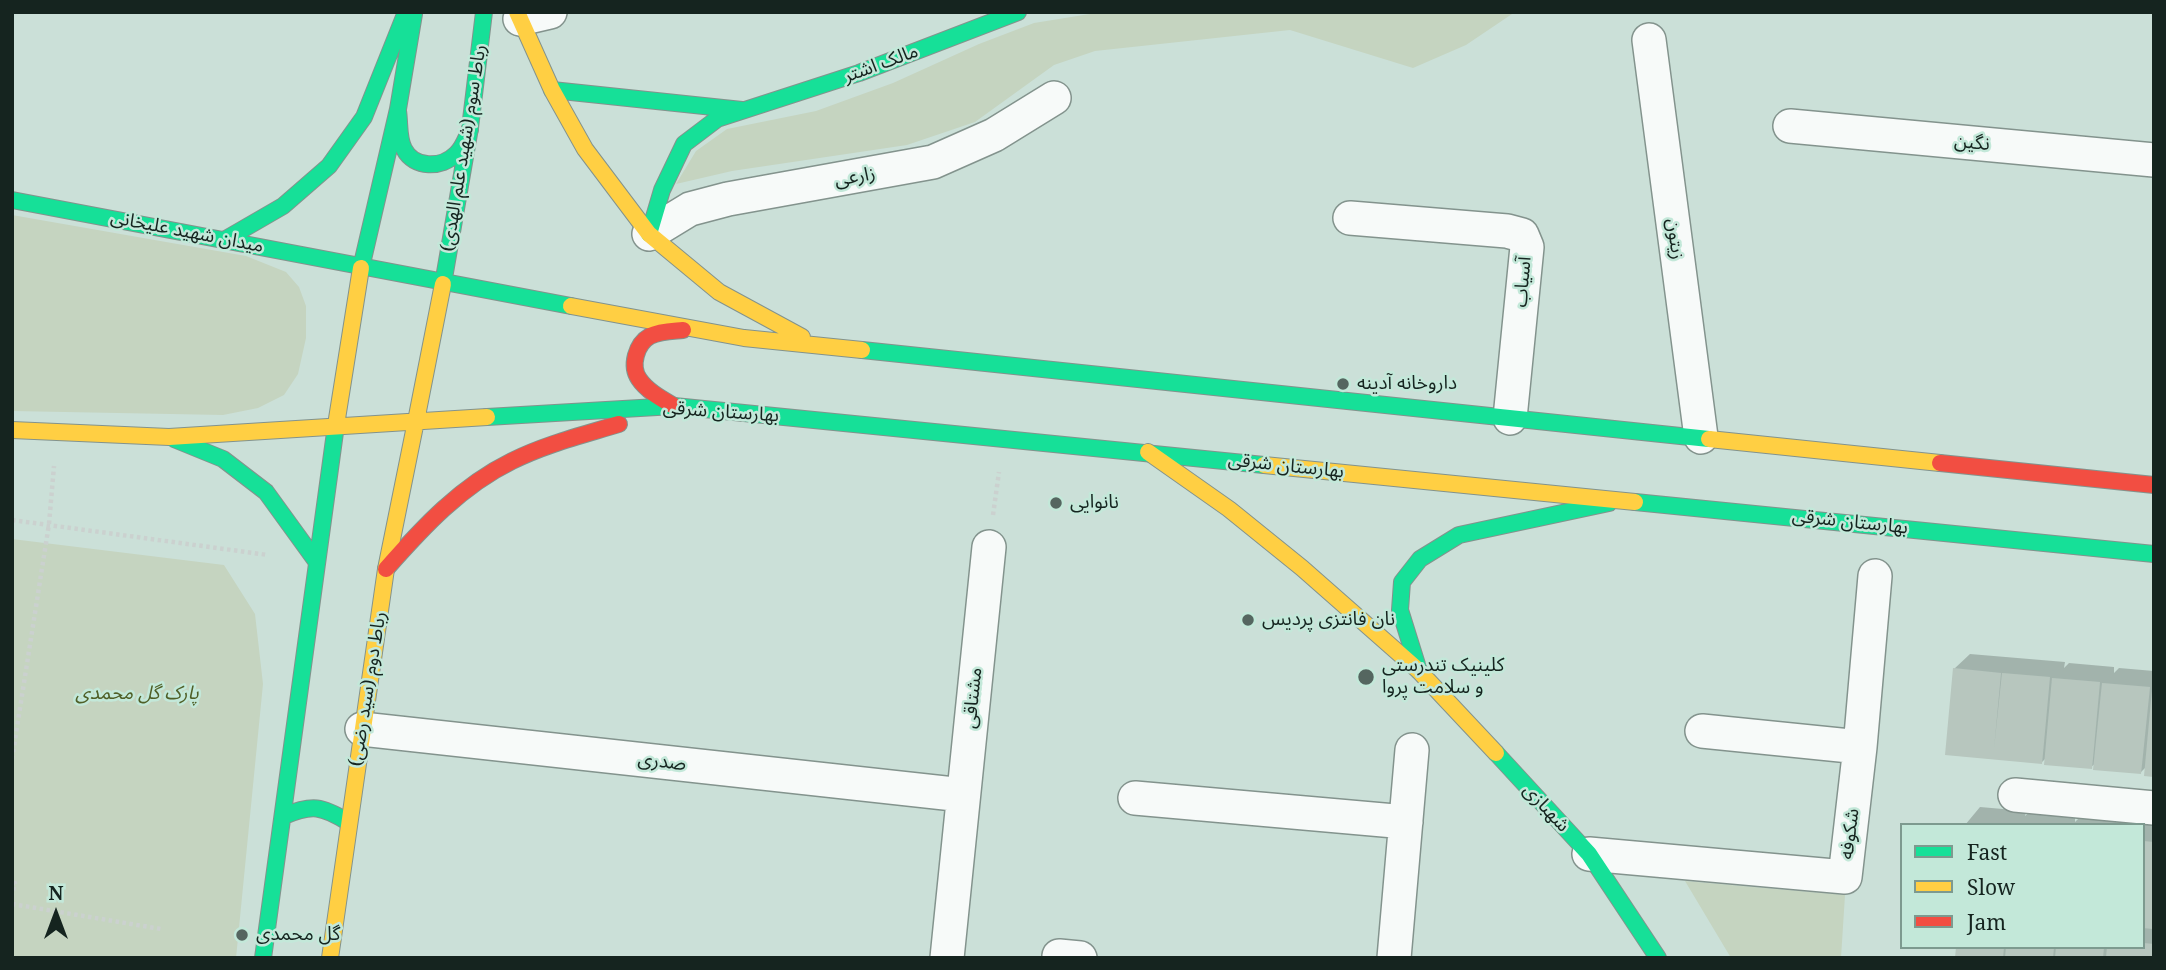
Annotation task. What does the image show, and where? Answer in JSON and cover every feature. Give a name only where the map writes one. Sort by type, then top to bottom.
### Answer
[{"type":"main road","points":[[226,239],[283,206],[329,166],[364,117],[407,12]]},
{"type":"main road","points":[[262,958],[284,816],[316,561],[360,268],[398,108],[414,12]]},
{"type":"main road","name":"رباط سوم (شهید علم الهدی)","points":[[443,284],[470,128],[484,12]]},
{"type":"main road","name":"مالک اشتر","points":[[649,234],[662,190],[684,144],[718,119],[859,73],[1018,12]]},
{"type":"main road","points":[[529,15],[552,90],[585,149],[649,234],[719,292],[819,346]]},
{"type":"main road","points":[[552,90],[743,110]]},
{"type":"main road","points":[[398,108],[404,149],[412,160],[425,165],[447,162],[460,150],[470,128]]},
{"type":"main road","name":"میدان شهید علیخانی","points":[[12,200],[226,239],[443,284]]},
{"type":"main road","points":[[12,429],[169,437],[416,421],[443,284],[685,329],[819,346],[2154,485]]},
{"type":"main road","points":[[674,406],[649,392],[635,373],[634,358],[642,342],[653,335],[685,329]]},
{"type":"main road","points":[[386,569],[431,518],[460,493],[499,467],[558,443],[674,406]]},
{"type":"main road","name":"بهارستان شرقی","points":[[416,421],[674,406],[2154,554]]},
{"type":"main road","name":"رباط دوم (سید رضی)","points":[[330,958],[386,569],[416,421]]},
{"type":"main road","points":[[169,437],[222,459],[266,492],[316,561]]},
{"type":"main road","name":"شهبازی","points":[[1148,452],[1229,509],[1302,568],[1419,671],[1589,854],[1658,958]]},
{"type":"main road","name":"شهبازی","points":[[1419,671],[1399,610],[1402,582],[1420,559],[1459,535],[1625,500]]},
{"type":"main road","points":[[284,816],[304,806],[327,809],[348,822]]},
{"type":"street","name":"زیتون","points":[[1649,40],[1701,437]]},
{"type":"street","name":"زارعی","points":[[649,234],[690,209],[728,199],[933,162],[993,135],[1054,98]]},
{"type":"street","name":"نگین","points":[[1790,126],[2154,160]]},
{"type":"street","name":"آسیاب","points":[[1350,218],[1507,231],[1522,235],[1527,247],[1510,418]]},
{"type":"street","name":"مشتاقی","points":[[947,958],[989,547]]},
{"type":"street","name":"شکوفه","points":[[1589,854],[1845,877],[1875,576]]},
{"type":"street","name":"صدری","points":[[362,729],[963,794]]},
{"type":"street","points":[[1702,731],[1860,747]]},
{"type":"street","points":[[1394,958],[1412,750]]},
{"type":"street","points":[[2015,795],[2154,808]]},
{"type":"street","points":[[1135,798],[1406,822]]},
{"type":"path","points":[[12,760],[49,524],[58,431]]},
{"type":"path","points":[[989,547],[1003,438]]},
{"type":"path","points":[[12,520],[316,561]]},
{"type":"path","points":[[12,883],[15,883],[12,895]]},
{"type":"path","points":[[12,904],[161,929]]},
{"type":"green space","points":[[1102,12],[1515,12],[1466,45],[1413,68],[1290,30],[1095,51],[1054,65],[975,122],[907,145],[732,171],[676,184],[696,151],[727,129],[816,111],[893,83],[979,44],[1034,23]]},
{"type":"green space","points":[[12,215],[246,256],[286,272],[299,287],[306,306],[306,338],[298,374],[284,395],[258,408],[223,415],[12,411]]},
{"type":"green space","name":"پارک گل محمدی","points":[[12,539],[224,565],[255,614],[263,684],[236,958],[12,958]]},
{"type":"green space","points":[[1685,881],[1845,895],[1841,958],[1731,958]]},
{"type":"building","points":[[1953,668],[2001,673],[1994,749],[2002,673],[2050,677],[2042,764],[1945,755]]},
{"type":"building","points":[[2052,678],[2100,682],[2092,769],[2044,765]]},
{"type":"building","points":[[2102,683],[2150,687],[2141,774],[2093,770]]},
{"type":"building","points":[[2154,690],[2154,777],[2144,776]]},
{"type":"building","points":[[2145,841],[2154,842],[2153,929],[2145,928]]},
{"type":"building","points":[[2145,943],[2154,944],[2154,958],[2106,958],[2107,949],[2145,949]]},
{"type":"building","points":[[1956,949],[2004,949],[2003,958],[1955,958]]},
{"type":"building","points":[[2006,949],[2054,949],[2053,958],[2005,958]]},
{"type":"building","points":[[2056,949],[2104,949],[2103,958],[2055,958]]},
{"type":"traffic: fast","points":[[226,239],[283,206],[329,166],[364,117],[406,12]]},
{"type":"traffic: fast","points":[[443,284],[470,128],[484,12]]},
{"type":"traffic: fast","points":[[649,234],[662,190],[684,144],[717,119],[859,73],[1018,12]]},
{"type":"traffic: fast","points":[[361,268],[398,109],[414,14]]},
{"type":"traffic: fast","points":[[552,90],[742,110]]},
{"type":"traffic: fast","points":[[398,111],[402,145],[409,156],[421,163],[436,164],[450,159],[461,149],[470,130]]},
{"type":"traffic: fast","points":[[12,200],[571,306]]},
{"type":"traffic: fast","points":[[862,350],[1709,439]]},
{"type":"traffic: fast","points":[[487,417],[674,406],[1264,465]]},
{"type":"traffic: fast","points":[[263,958],[336,425]]},
{"type":"traffic: fast","points":[[174,439],[223,459],[266,492],[316,561]]},
{"type":"traffic: fast","points":[[1635,502],[2154,554]]},
{"type":"traffic: fast","points":[[1419,671],[1400,610],[1402,582],[1420,559],[1459,535],[1609,503]]},
{"type":"traffic: fast","points":[[1496,753],[1589,854],[1658,958]]},
{"type":"traffic: fast","points":[[284,816],[317,808],[348,822]]},
{"type":"traffic: slow","points":[[517,12],[552,90],[585,149],[649,234],[719,292],[802,337]]},
{"type":"traffic: slow","points":[[336,425],[361,268]]},
{"type":"traffic: slow","points":[[416,421],[443,284]]},
{"type":"traffic: slow","points":[[571,306],[744,338],[862,350]]},
{"type":"traffic: slow","points":[[12,430],[169,437],[487,417]]},
{"type":"traffic: slow","points":[[330,958],[386,569],[416,421]]},
{"type":"traffic: slow","points":[[1709,439],[1940,463]]},
{"type":"traffic: slow","points":[[1148,452],[1229,509],[1302,568],[1419,671],[1496,753]]},
{"type":"traffic: slow","points":[[1264,465],[1635,502]]},
{"type":"traffic: jam","points":[[674,406],[642,383],[636,374],[635,362],[641,344],[650,336],[683,330]]},
{"type":"traffic: jam","points":[[386,569],[459,495],[493,471],[538,450],[619,424]]},
{"type":"traffic: jam","points":[[1940,463],[2154,485]]},
{"type":"place","name":"داروخانه آدینه","points":[[1343,384]]},
{"type":"place","name":"نانوایی","points":[[1056,503]]},
{"type":"place","name":"نان فانتزی پردیس","points":[[1248,620]]},
{"type":"place","name":"کلینیک تندرستی و سلامت پروا","points":[[1366,677]]},
{"type":"place","name":"گل محمدی","points":[[242,935]]}]
